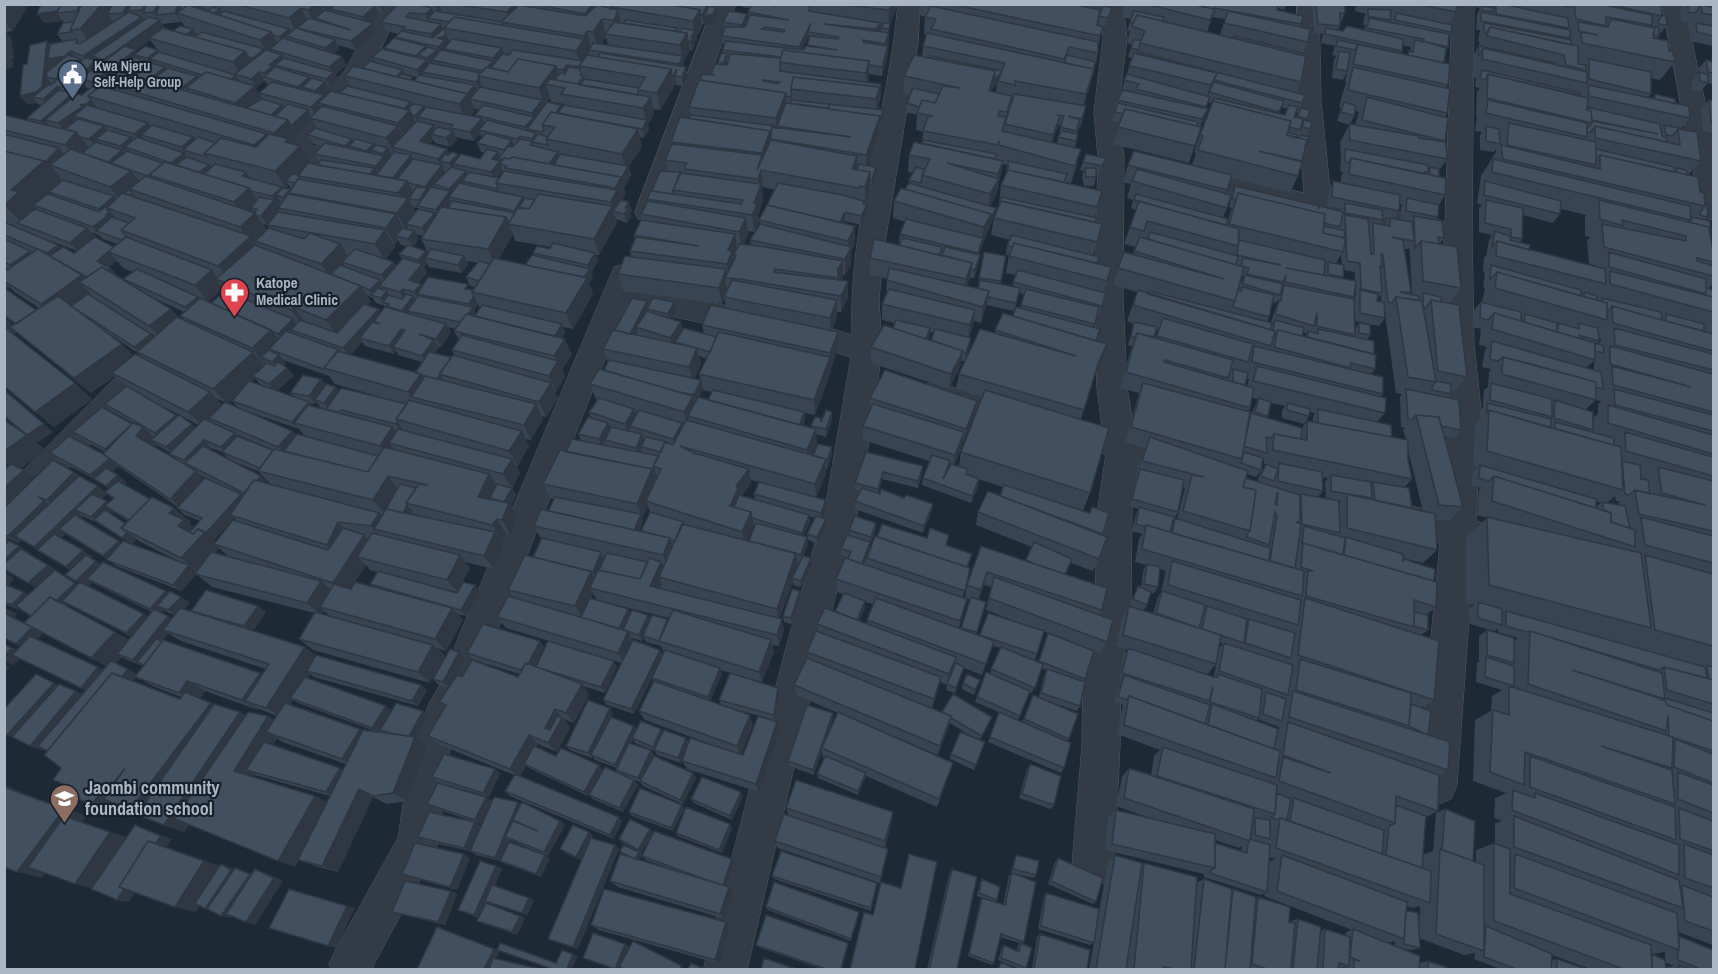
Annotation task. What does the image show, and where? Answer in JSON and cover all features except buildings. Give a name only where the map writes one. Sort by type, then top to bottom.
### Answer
[{"type":"street","points":[[283,225],[321,156],[291,149],[356,72],[383,20],[387,4]]},
{"type":"street","points":[[353,969],[351,964],[418,843],[431,747],[442,717],[459,688],[477,636],[617,294],[725,4]]},
{"type":"street","points":[[725,969],[801,659],[843,503],[864,363],[865,298],[870,248],[906,43],[909,4]]},
{"type":"street","points":[[1093,866],[1101,746],[1102,672],[1113,603],[1115,507],[1123,460],[1112,388],[1108,298],[1122,159],[1106,112],[1115,38],[1112,4]]},
{"type":"street","points":[[1308,4],[1309,101],[1318,206]]},
{"type":"street","points":[[1426,804],[1426,785],[1437,787],[1458,534],[1464,411],[1459,344],[1458,233],[1463,4]]},
{"type":"street","points":[[1673,4],[1713,211]]},
{"type":"street","points":[[1168,170],[1318,206],[1458,233]]},
{"type":"street","points":[[617,294],[820,336],[901,385],[1121,445],[1217,474]]},
{"type":"street","points":[[4,513],[175,338]]},
{"type":"street","points":[[1367,511],[1541,552]]},
{"type":"place","name":"Kwa Njeru Self-Help Group","points":[[73,100]]},
{"type":"place","name":"Katope Medical Clinic","points":[[235,318]]},
{"type":"place","name":"Jaombi community foundation school","points":[[64,824]]}]
